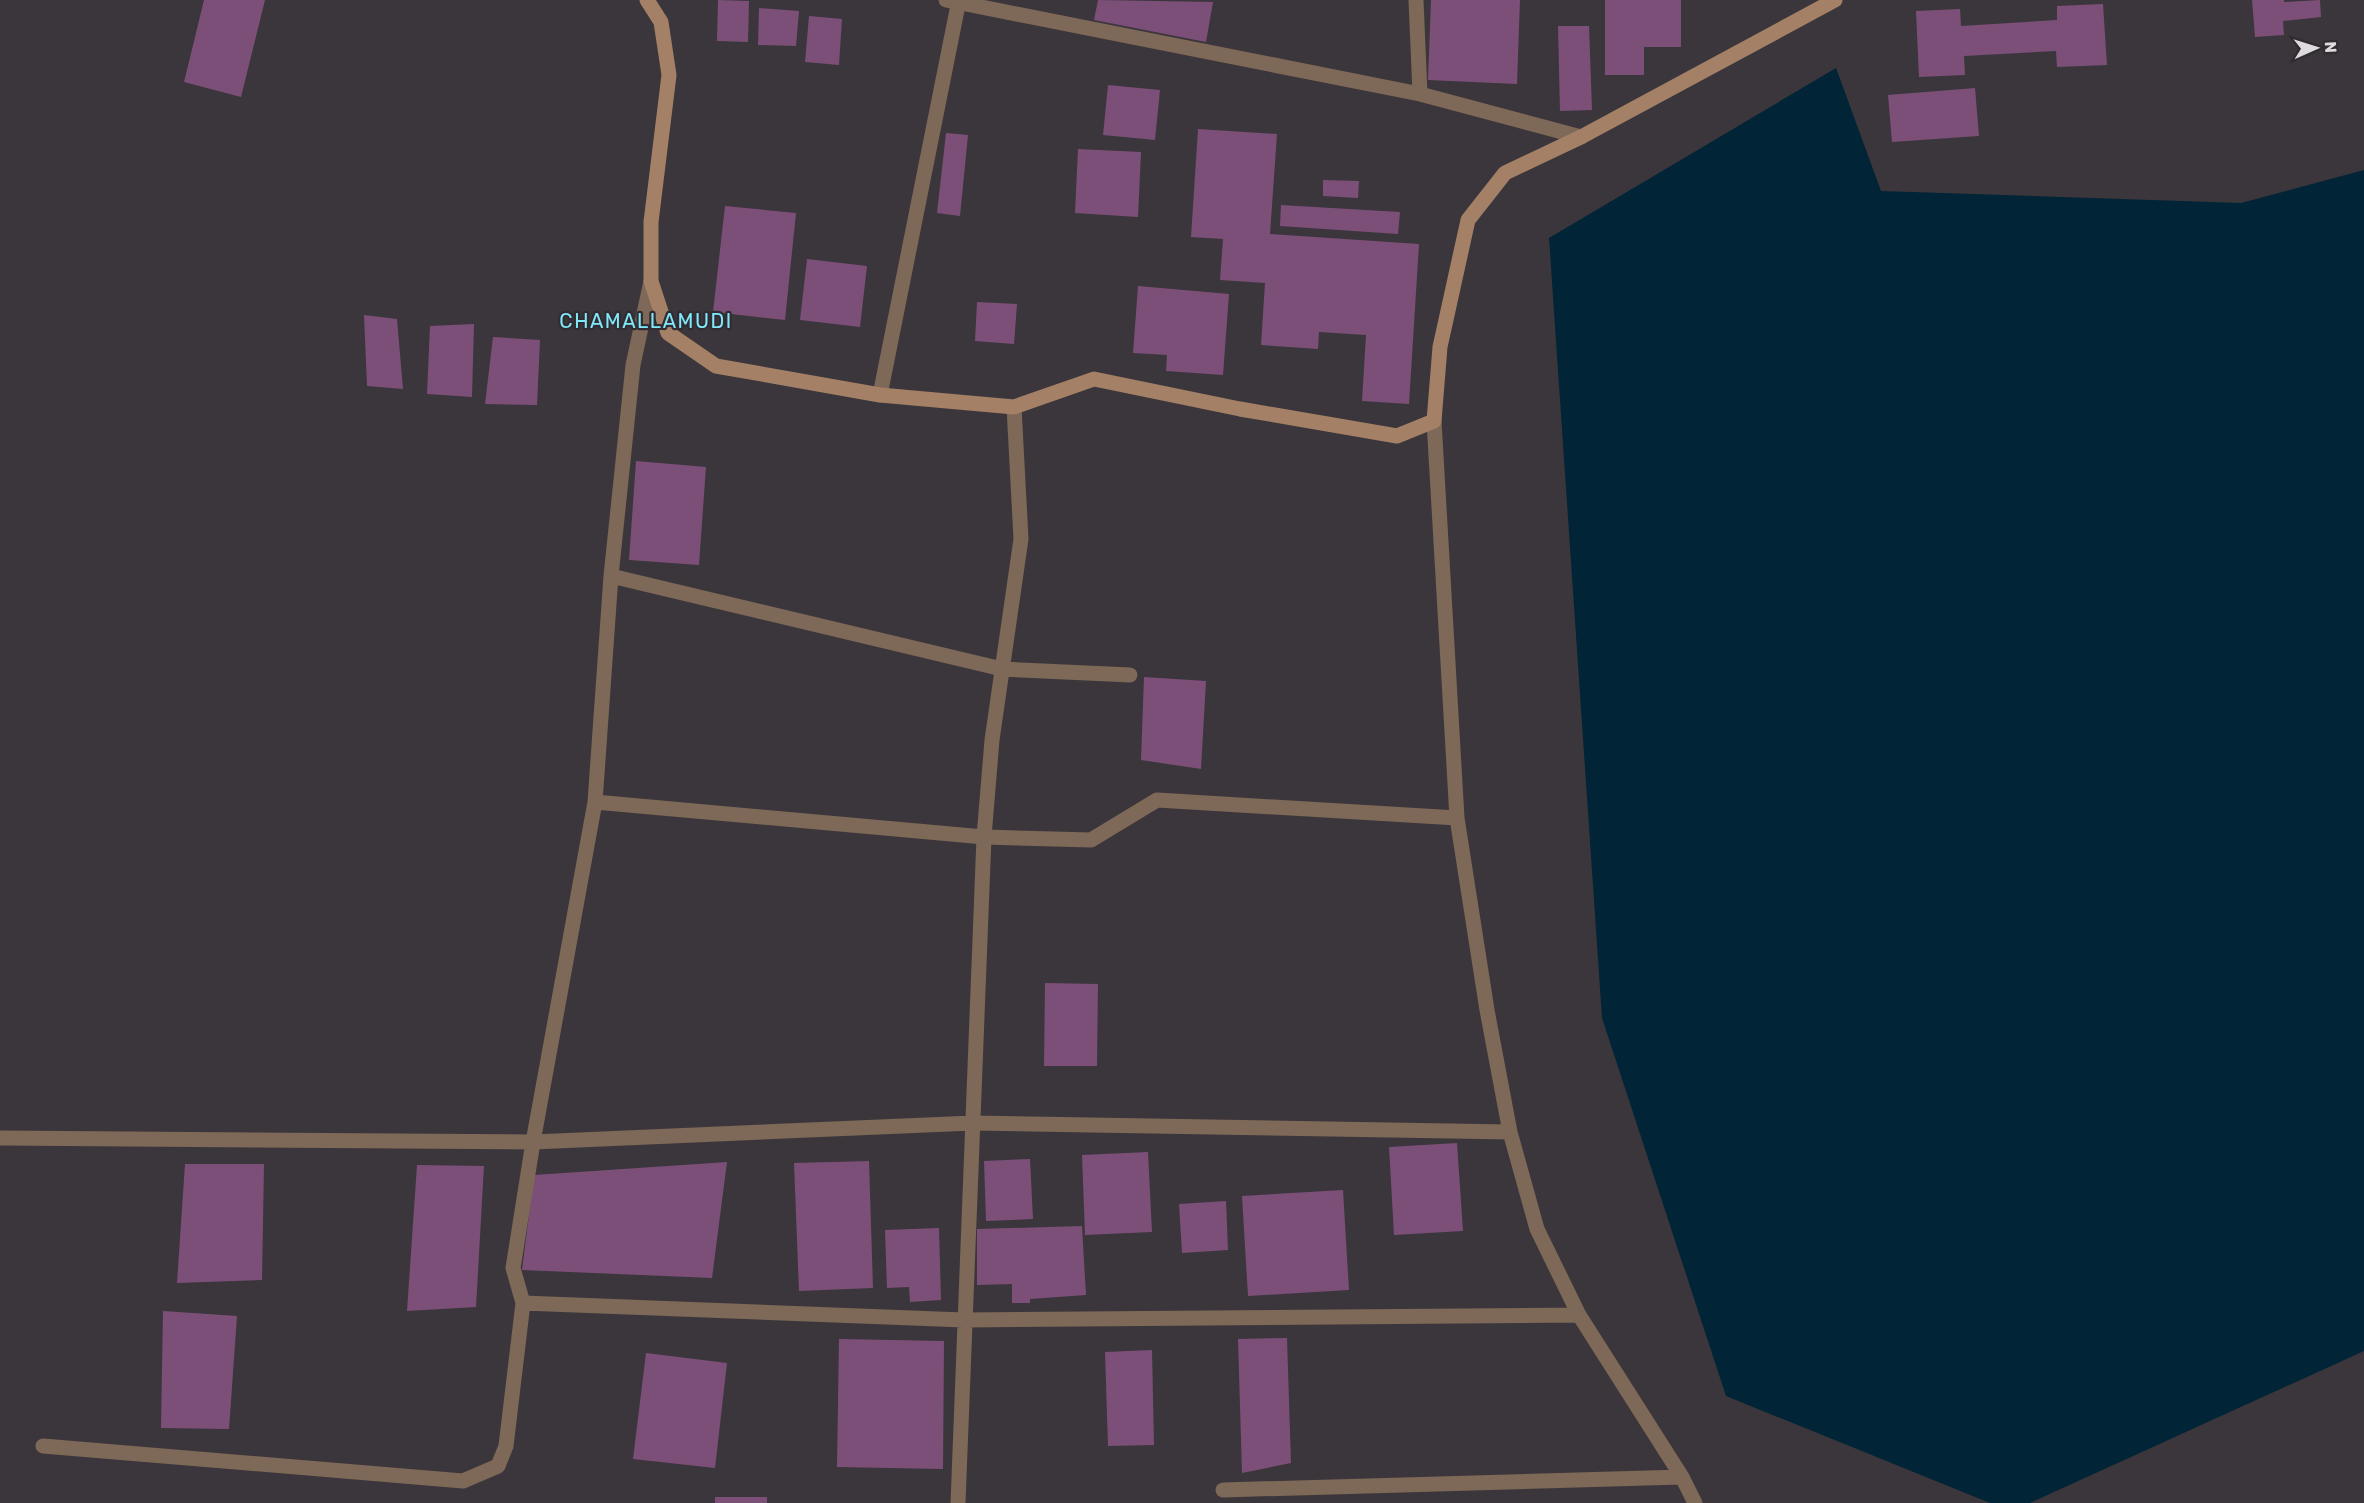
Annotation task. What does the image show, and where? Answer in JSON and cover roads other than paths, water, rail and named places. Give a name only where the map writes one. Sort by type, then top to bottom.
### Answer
[{"type":"main road","points":[[647,0],[661,22],[669,75],[651,222],[651,281],[668,333],[716,366],[880,395],[1014,406],[1094,379],[1240,409],[1397,436],[1434,421],[1440,347],[1468,220],[1505,173],[1581,137],[1835,0]]},
{"type":"street","points":[[1416,0],[1420,94]]},
{"type":"street","points":[[880,395],[955,1],[1420,94],[1581,137]]},
{"type":"street","points":[[43,1446],[463,1481],[498,1466],[507,1446],[523,1303],[513,1268],[533,1142],[595,802],[611,576],[633,365],[651,281]]},
{"type":"street","points":[[958,1503],[984,837],[992,740],[1021,540],[1014,406]]},
{"type":"street","points":[[1434,421],[1456,818],[1487,1010],[1510,1132],[1537,1228],[1579,1315],[1682,1477],[1695,1503]]},
{"type":"street","points":[[611,576],[1002,669],[1130,675]]},
{"type":"street","points":[[595,802],[984,837],[1091,840],[1157,800],[1456,818]]},
{"type":"street","points":[[0,1138],[533,1142],[973,1123],[1510,1132]]},
{"type":"street","points":[[523,1303],[964,1320],[1579,1315]]},
{"type":"street","points":[[1223,1490],[1682,1477]]},
{"type":"water","points":[[1836,68],[1881,191],[2241,203],[2364,170],[2364,1351],[2030,1503],[1990,1503],[1726,1396],[1602,1018],[1549,238]]},
{"type":"district","name":"CHAMALLAMUDI","points":[[646,321]]}]
